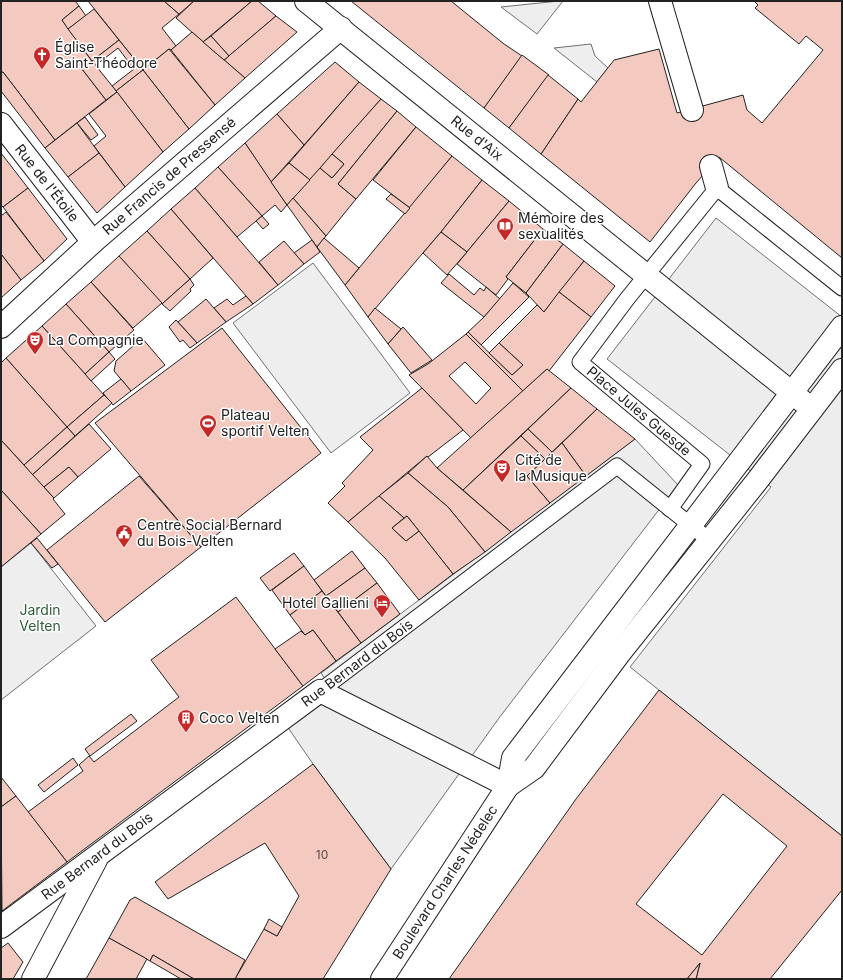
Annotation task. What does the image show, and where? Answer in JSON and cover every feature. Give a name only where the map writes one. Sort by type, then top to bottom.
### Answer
[{"type":"street","name":"Rue d'Aix","points":[[306,1],[647,276]]},
{"type":"street","points":[[660,1],[692,110]]},
{"type":"street","name":"Rue Francis de Pressensé","points":[[1,327],[93,242],[341,28]]},
{"type":"street","name":"Rue de l'Étoile","points":[[1,124],[93,242]]},
{"type":"street","points":[[711,166],[717,188]]},
{"type":"street","points":[[647,276],[812,409]]},
{"type":"street","points":[[611,647],[691,526],[842,327]]},
{"type":"street","points":[[611,647],[709,540],[842,370]]},
{"type":"street","name":"Boulevard Charles Nédelec","points":[[382,979],[508,786],[534,768],[611,647]]},
{"type":"street","points":[[320,691],[508,786]]},
{"type":"street","name":"Rue Bernard du Bois","points":[[1,927],[320,691]]},
{"type":"street","points":[[33,979],[98,856]]},
{"type":"lane","name":"Place Jules Guesde","points":[[670,509],[702,464],[580,362],[627,299],[717,188]]},
{"type":"lane","points":[[717,188],[842,288]]},
{"type":"lane","name":"Rue Bernard du Bois","points":[[320,691],[617,466],[709,540]]},
{"type":"green space","points":[[563,1],[537,34],[501,7]]},
{"type":"green space","points":[[591,44],[595,56],[608,68],[597,82],[554,48]]},
{"type":"green space","points":[[313,263],[410,393],[331,453],[233,323]]},
{"type":"green space","name":"Jardin Velten","points":[[31,543],[96,626],[1,700],[1,567]]},
{"type":"shaded area","points":[[716,218],[842,317],[842,836],[630,667],[771,487],[607,359]]},
{"type":"shaded area","points":[[635,439],[678,485],[499,718],[391,869],[313,764],[282,719],[329,685],[321,673]]},
{"type":"building","name":"Église Saint-Théodore","points":[[1,1],[75,1],[79,6],[62,20],[92,61],[82,69],[106,100],[55,140],[3,72],[1,73]]},
{"type":"building","points":[[88,1],[164,1],[179,14],[162,28],[176,46],[171,50],[169,49],[143,70]]},
{"type":"building","points":[[164,1],[194,1],[179,14]]},
{"type":"building","points":[[194,1],[252,1],[203,42],[176,18]]},
{"type":"building","points":[[252,1],[258,1],[276,16],[229,56],[211,36]]},
{"type":"building","points":[[351,1],[451,1],[504,44],[522,56],[484,108]]},
{"type":"building","points":[[754,1],[842,1],[842,258],[719,157],[696,183],[650,242],[541,154],[578,99],[581,102],[614,60],[659,49],[677,113],[743,95],[747,110],[762,123],[823,50],[806,36],[799,44],[755,8],[758,5]]},
{"type":"building","points":[[79,6],[86,16],[68,29],[62,20]]},
{"type":"building","points":[[94,9],[119,40],[92,61],[68,29]]},
{"type":"building","points":[[276,16],[297,32],[245,78],[224,60]]},
{"type":"building","points":[[192,32],[245,78],[215,105],[171,50]]},
{"type":"building","points":[[211,36],[229,56],[224,60],[203,42]]},
{"type":"building","points":[[119,40],[143,70],[116,91],[112,86],[134,69],[118,48],[96,65],[92,61]]},
{"type":"building","points":[[169,49],[215,105],[189,129],[143,70]]},
{"type":"building","points":[[522,55],[549,75],[509,128],[484,108]]},
{"type":"building","points":[[92,61],[117,92],[106,100],[82,69]]},
{"type":"building","points":[[335,62],[359,82],[304,145],[277,114]]},
{"type":"building","points":[[143,70],[189,129],[163,152],[116,91]]},
{"type":"building","points":[[3,72],[55,140],[45,148],[1,91],[1,73]]},
{"type":"building","points":[[548,75],[578,99],[541,154],[509,128]]},
{"type":"building","points":[[359,82],[381,99],[310,180],[289,163]]},
{"type":"building","points":[[117,92],[163,152],[125,187],[94,146],[106,136],[89,114]]},
{"type":"building","points":[[381,99],[397,111],[338,184],[356,199],[326,236],[293,198],[320,168],[332,178],[344,164],[332,154]]},
{"type":"building","points":[[397,111],[416,127],[356,199],[338,184]]},
{"type":"building","points":[[277,114],[304,145],[271,182],[245,143]]},
{"type":"building","points":[[85,117],[98,135],[91,140],[77,123]]},
{"type":"building","points":[[77,123],[99,153],[68,177],[45,148]]},
{"type":"building","points":[[416,127],[452,156],[410,208],[373,180]]},
{"type":"building","points":[[245,143],[287,205],[281,212],[275,205],[262,216],[218,167]]},
{"type":"building","points":[[1,153],[28,188],[3,207],[1,205]]},
{"type":"building","points":[[99,153],[125,187],[97,213],[68,177]]},
{"type":"building","points":[[332,154],[344,164],[332,178],[320,168]]},
{"type":"building","points":[[452,156],[482,180],[441,232],[368,317],[345,285]]},
{"type":"building","points":[[289,163],[310,180],[287,205],[271,182]]},
{"type":"building","points":[[218,167],[262,216],[237,237],[195,188]]},
{"type":"building","points":[[482,180],[509,201],[467,252],[441,232]]},
{"type":"building","points":[[28,188],[67,239],[44,261],[3,207]]},
{"type":"building","points":[[195,188],[278,285],[253,304],[171,209]]},
{"type":"building","points":[[391,194],[410,208],[405,214],[386,199]]},
{"type":"building","points":[[293,198],[326,236],[317,247],[287,205]]},
{"type":"building","name":"Mémoire des sexualités","points":[[509,201],[543,229],[506,277],[508,279],[496,295],[457,264]]},
{"type":"building","points":[[171,209],[213,258],[190,279],[147,231]]},
{"type":"building","points":[[6,212],[44,261],[21,280],[1,254],[1,216]]},
{"type":"building","points":[[262,216],[269,224],[263,229],[256,221]]},
{"type":"building","points":[[543,229],[563,244],[526,293],[506,277]]},
{"type":"building","points":[[147,231],[190,279],[162,304],[119,256]]},
{"type":"building","points":[[441,232],[467,252],[447,275],[423,253]]},
{"type":"building","points":[[324,238],[359,268],[345,285],[317,247]]},
{"type":"building","points":[[312,240],[320,252],[304,264],[294,253]]},
{"type":"building","points":[[284,241],[304,264],[278,285],[259,262]]},
{"type":"building","points":[[563,244],[584,261],[544,312],[526,293]]},
{"type":"building","points":[[1,254],[21,280],[1,298]]},
{"type":"building","points":[[119,256],[162,303],[133,328],[91,282]]},
{"type":"building","points":[[584,261],[615,286],[591,317],[559,292]]},
{"type":"building","points":[[449,274],[474,295],[480,288],[484,291],[486,287],[500,299],[484,317],[441,283]]},
{"type":"building","points":[[190,279],[194,285],[190,289],[191,291],[170,311],[162,304]]},
{"type":"building","points":[[91,282],[134,330],[109,352],[66,304]]},
{"type":"building","points":[[513,283],[529,297],[481,345],[468,332],[484,317]]},
{"type":"building","points":[[559,292],[591,317],[549,371],[547,369],[523,391],[466,334],[468,332],[512,375],[523,365],[499,343],[537,305],[544,312]]},
{"type":"building","points":[[246,296],[253,304],[226,322],[214,308],[227,299],[233,305]]},
{"type":"building","points":[[206,299],[226,322],[197,343],[178,322]]},
{"type":"building","points":[[66,304],[109,352],[85,374],[42,326]]},
{"type":"building","points":[[375,308],[401,329],[388,344],[368,317]]},
{"type":"building","points":[[176,320],[197,343],[190,348],[183,340],[180,342],[169,327]]},
{"type":"building","points":[[42,326],[104,395],[67,427],[6,358]]},
{"type":"building","points":[[403,327],[432,360],[411,373],[388,344]]},
{"type":"building","name":"Plateau sportif Velten","points":[[222,328],[321,453],[201,547],[95,423]]},
{"type":"building","points":[[466,334],[523,391],[471,438],[409,375],[428,364]],"holes":[[[465,362],[491,388],[476,404],[449,376]]]},
{"type":"building","points":[[142,338],[165,365],[131,391],[114,371],[116,361]]},
{"type":"building","points":[[499,343],[523,365],[512,375],[489,353]]},
{"type":"building","points":[[109,352],[115,359],[91,381],[85,374]]},
{"type":"building","points":[[6,358],[67,427],[24,465],[1,440],[1,363]]},
{"type":"building","points":[[547,369],[571,388],[463,490],[437,468]]},
{"type":"building","points":[[121,379],[131,391],[113,405],[103,393]]},
{"type":"building","points":[[422,388],[463,430],[428,457],[427,456],[348,522],[328,503],[345,486],[342,483],[373,450],[360,437]]},
{"type":"building","points":[[571,388],[597,409],[552,452],[528,429]]},
{"type":"building","points":[[104,395],[112,403],[75,436],[67,427]]},
{"type":"building","points":[[597,409],[635,439],[586,476],[562,443]]},
{"type":"building","points":[[89,424],[111,449],[78,477],[69,467],[44,487],[32,475]]},
{"type":"building","points":[[67,427],[75,436],[32,475],[24,465]]},
{"type":"building","points":[[528,429],[552,452],[545,459],[521,436]]},
{"type":"building","name":"Cité de la Musique","points":[[521,436],[545,459],[527,476],[550,503],[511,532],[463,490]]},
{"type":"building","points":[[1,440],[54,498],[53,499],[65,514],[41,534],[1,490]]},
{"type":"building","points":[[562,443],[586,476],[550,503],[527,476]]},
{"type":"building","points":[[427,456],[437,468],[511,532],[485,552],[448,507],[408,473]]},
{"type":"building","points":[[69,467],[78,477],[54,498],[44,487]]},
{"type":"building","points":[[408,473],[448,507],[485,552],[453,574],[407,516],[404,518],[379,496]]},
{"type":"building","name":"Centre Social Bernard du Bois-Velten","points":[[139,476],[201,547],[105,622],[47,550]]},
{"type":"building","points":[[1,490],[41,534],[1,567]]},
{"type":"building","points":[[379,496],[404,518],[392,528],[406,541],[419,531],[453,574],[419,600],[385,558],[348,522]]},
{"type":"building","points":[[407,516],[419,531],[406,541],[392,528]]},
{"type":"building","points":[[37,538],[58,564],[52,568],[31,543]]},
{"type":"building","points":[[352,551],[365,568],[326,596],[314,580]]},
{"type":"building","points":[[294,553],[304,566],[270,591],[260,578]]},
{"type":"building","points":[[304,566],[322,591],[290,615],[272,590]]},
{"type":"building","points":[[365,568],[377,583],[338,612],[326,596]]},
{"type":"building","points":[[377,583],[400,614],[361,643],[338,612]]},
{"type":"building","points":[[322,591],[361,643],[336,661],[313,630],[305,635],[290,615]]},
{"type":"building","name":"Coco Velten","points":[[236,597],[303,686],[67,862],[28,812],[83,771],[79,765],[89,756],[94,762],[179,697],[151,660]]},
{"type":"building","points":[[313,630],[336,661],[303,686],[275,649],[301,631],[305,635]]},
{"type":"building","points":[[659,690],[842,836],[842,890],[770,979],[696,979],[700,963],[687,979],[449,979],[576,799]],"holes":[[[723,794],[787,846],[702,955],[636,904]]]},
{"type":"building","points":[[131,714],[137,721],[90,756],[85,749]]},
{"type":"building","points":[[73,758],[78,765],[44,792],[38,785]]},
{"type":"building","points":[[313,764],[391,869],[323,979],[235,979],[264,929],[277,936],[299,896],[265,843],[168,899],[155,882]]},
{"type":"building","points":[[1,777],[16,796],[1,807]]},
{"type":"building","points":[[16,796],[67,862],[2,911],[1,807]]},
{"type":"building","points":[[135,897],[245,960],[235,979],[194,979],[153,955],[150,961],[109,938],[130,900]]},
{"type":"building","points":[[269,919],[282,927],[277,936],[264,929]]},
{"type":"building","points":[[109,938],[147,959],[136,979],[86,979]]},
{"type":"building","points":[[8,943],[23,962],[13,979],[1,979],[1,948]]},
{"type":"building","points":[[153,955],[194,979],[181,979],[150,961]]},
{"type":"building","points":[[700,963],[696,979],[687,979]]},
{"type":"place","name":"Église Saint-Théodore","points":[[42,70]]},
{"type":"place","name":"Mémoire des sexualités","points":[[505,241]]},
{"type":"place","name":"La Compagnie","points":[[35,355]]},
{"type":"place","name":"Plateau sportif Velten","points":[[208,438]]},
{"type":"place","name":"Cité de la Musique","points":[[502,483]]},
{"type":"place","name":"Centre Social Bernard du Bois-Velten","points":[[124,548]]},
{"type":"place","name":"Hotel Gallieni","points":[[382,618]]},
{"type":"place","name":"Coco Velten","points":[[186,733]]}]
